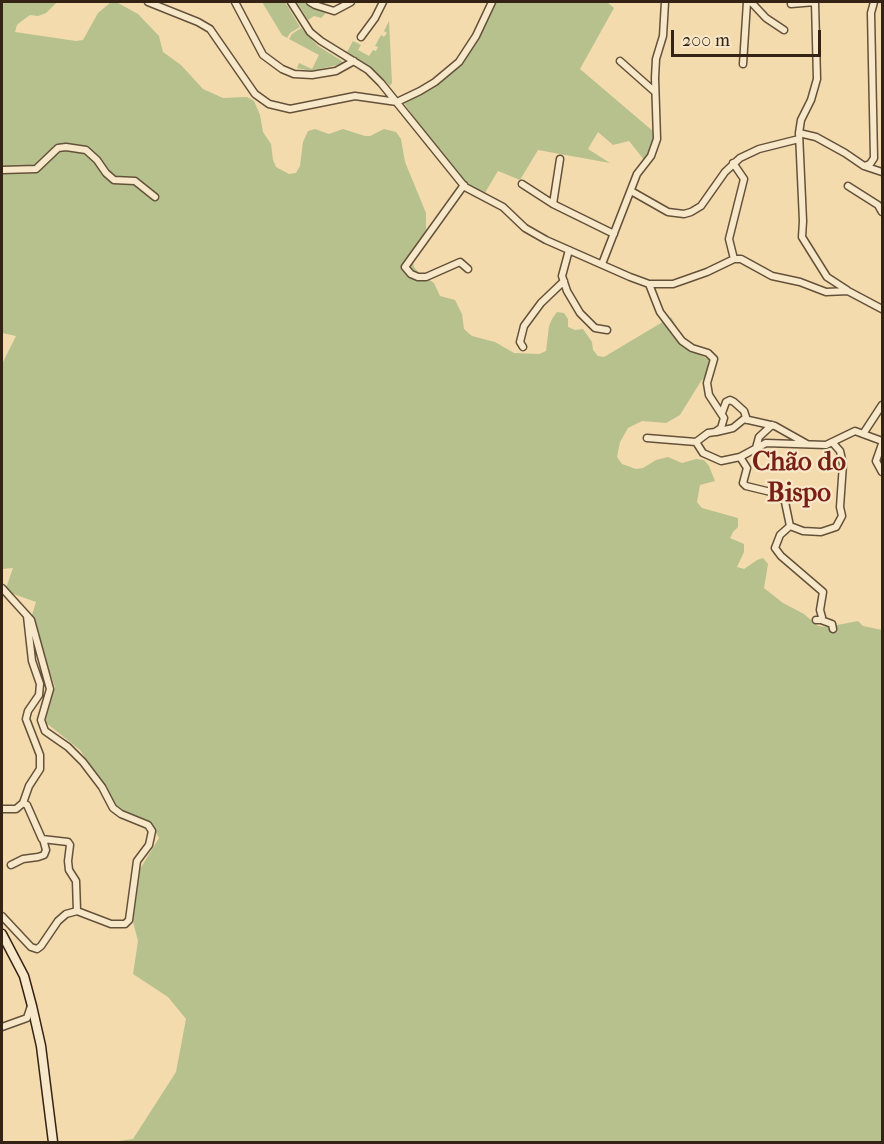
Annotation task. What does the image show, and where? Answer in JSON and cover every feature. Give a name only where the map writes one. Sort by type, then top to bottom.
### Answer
[{"type":"main road","points":[[2,934],[24,976],[32,1006],[41,1046],[53,1143]]},
{"type":"street","points":[[148,2],[210,29],[255,94],[269,104],[290,109],[355,96],[397,102],[435,82],[459,62],[476,36],[492,2]]},
{"type":"street","points":[[235,2],[263,55],[282,69],[294,74],[312,75],[336,71],[354,62]]},
{"type":"street","points":[[291,2],[310,32],[368,70],[464,185],[503,207],[525,228],[649,284],[673,284],[734,259],[748,261],[772,276],[800,282],[826,292],[848,291]]},
{"type":"street","points":[[310,2],[330,11],[351,2]]},
{"type":"street","points":[[361,37],[383,2]]},
{"type":"street","points":[[602,264],[637,174],[651,156],[657,140],[656,59],[663,36],[665,2]]},
{"type":"street","points":[[749,2],[783,30]]},
{"type":"street","points":[[743,64],[749,2]]},
{"type":"street","points":[[791,4],[815,2],[817,80],[811,100],[801,120],[799,136],[802,237],[827,277],[882,309]]},
{"type":"street","points":[[864,166],[870,164],[874,158],[871,13],[874,2]]},
{"type":"street","points":[[620,61],[655,92]]},
{"type":"street","points":[[631,191],[668,212],[684,214],[701,206],[733,163],[747,153],[799,136],[816,137],[864,166],[882,172]]},
{"type":"street","points":[[2,171],[36,169],[58,148],[86,150],[114,180],[135,180],[155,197]]},
{"type":"street","points":[[553,204],[560,159]]},
{"type":"street","points":[[733,163],[744,179],[729,239],[734,259]]},
{"type":"street","points":[[522,184],[553,204],[614,234]]},
{"type":"street","points":[[464,185],[405,267],[411,274],[418,277],[426,277],[459,262],[468,269]]},
{"type":"street","points":[[849,186],[880,204],[882,212]]},
{"type":"street","points":[[570,250],[562,276],[567,291],[580,313],[595,328],[607,330]]},
{"type":"street","points":[[523,347],[520,342],[524,326],[541,303],[564,282]]},
{"type":"street","points":[[649,284],[660,312],[682,341],[692,348],[708,353],[714,359],[707,383],[709,395],[722,413]]},
{"type":"street","points":[[715,432],[723,424],[722,413],[726,402],[730,400],[742,409],[747,420]]},
{"type":"street","points":[[863,434],[882,405]]},
{"type":"street","points":[[647,438],[696,442],[708,433],[727,430],[742,420],[747,420],[772,425],[807,445]]},
{"type":"street","points":[[756,448],[759,437],[772,425]]},
{"type":"street","points":[[696,442],[703,453],[721,461],[740,457],[766,443],[826,445],[855,431],[882,443],[876,461],[882,472]]},
{"type":"street","points":[[790,526],[803,531],[821,532],[836,527],[841,522],[843,464],[840,451],[832,442]]},
{"type":"street","points":[[740,457],[747,468],[743,483],[746,486],[779,494],[785,502],[790,526]]},
{"type":"street","points":[[790,526],[777,539],[777,552],[824,592],[818,620],[832,624],[833,629]]},
{"type":"street","points":[[2,588],[31,620],[50,689],[41,720],[45,732],[68,747],[83,762],[102,787],[113,808],[121,814],[148,825],[152,831],[149,845],[137,861],[129,920],[125,924],[111,924],[77,911],[66,914],[37,949],[31,947],[2,916]]},
{"type":"street","points":[[3,807],[16,809],[23,803],[29,786],[40,769],[39,755],[26,719],[28,711],[39,695],[40,684],[32,662],[27,615]]},
{"type":"street","points":[[11,866],[23,859],[44,855],[46,850],[27,805],[23,803]]},
{"type":"street","points":[[42,839],[68,842],[70,845],[68,861],[69,870],[76,881],[77,911]]},
{"type":"street","points":[[2,1027],[27,1018],[32,1006]]},
{"type":"green space","points":[[2,2],[57,2],[46,13],[38,16],[30,15],[17,25],[15,32],[76,41],[83,40],[98,13],[110,3],[118,3],[138,14],[159,36],[163,52],[181,65],[203,89],[223,98],[247,97],[254,101],[260,115],[263,132],[271,144],[276,167],[289,174],[296,173],[300,166],[303,142],[308,131],[315,129],[329,134],[343,129],[365,136],[384,129],[396,132],[401,139],[405,162],[426,213],[426,230],[412,258],[414,267],[434,283],[440,296],[455,300],[462,314],[464,329],[472,336],[495,342],[514,353],[539,354],[546,351],[552,319],[557,312],[564,313],[568,319],[568,327],[575,330],[583,329],[592,342],[593,350],[598,356],[604,357],[671,317],[690,350],[710,360],[707,375],[680,415],[666,423],[642,421],[628,428],[620,442],[617,457],[622,464],[636,469],[668,457],[682,463],[696,459],[704,460],[715,481],[700,485],[697,502],[702,508],[738,518],[738,527],[730,538],[744,544],[744,552],[737,567],[744,569],[763,558],[768,564],[764,588],[818,626],[827,627],[858,621],[863,626],[882,630],[882,1142],[111,1142],[133,1139],[176,1072],[186,1019],[168,997],[133,974],[138,941],[133,922],[140,869],[159,838],[151,823],[117,808],[80,750],[45,722],[55,687],[31,618],[36,602],[5,591],[13,568],[2,569],[2,364],[16,336],[2,333]]},
{"type":"green space","points":[[262,2],[285,2],[300,27],[290,33],[287,38],[282,35]]},
{"type":"green space","points":[[297,2],[305,2],[326,13],[321,18],[314,16],[308,20]]},
{"type":"green space","points":[[494,2],[607,2],[614,8],[580,69],[654,132],[654,139],[645,161],[629,141],[613,145],[598,132],[588,149],[610,163],[538,150],[520,180],[498,171],[483,196],[467,184],[404,103],[422,94],[452,73],[461,63],[478,38]]},
{"type":"green space","points":[[389,21],[392,83],[390,86],[371,67],[347,52],[353,41],[361,45],[358,50],[369,56],[373,50],[376,51],[378,47],[375,46],[381,35],[384,37],[387,33],[384,31]]},
{"type":"green space","points":[[301,28],[318,46],[342,61],[342,64],[311,71],[297,68],[299,63],[312,69],[319,55],[289,39]]},
{"type":"district","name":"Chão do Bispo","points":[[799,478]]}]
